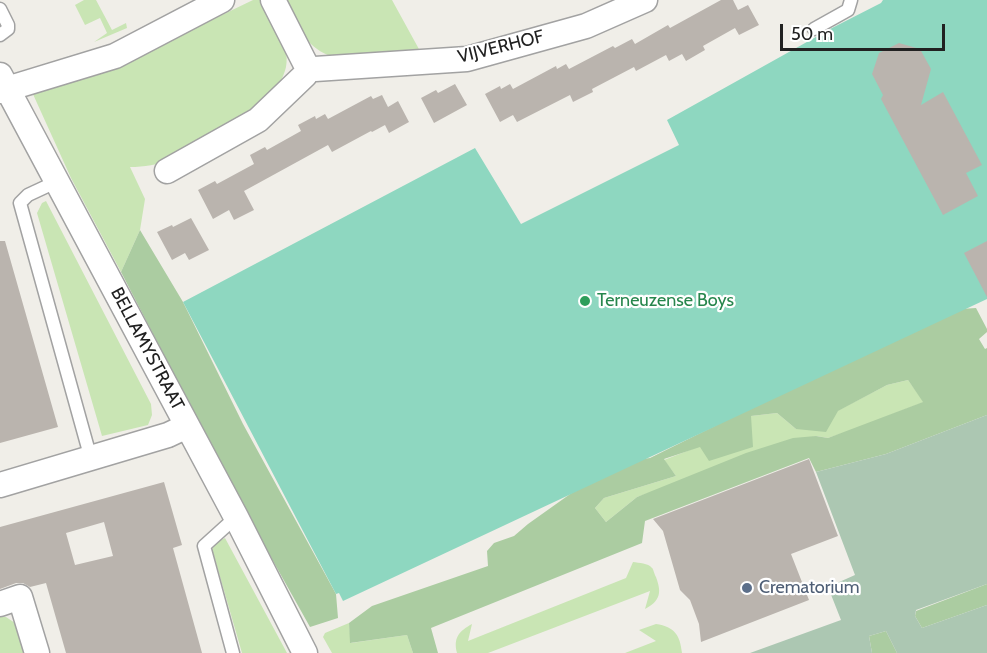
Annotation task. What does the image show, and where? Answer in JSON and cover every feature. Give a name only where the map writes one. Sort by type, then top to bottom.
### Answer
[{"type":"street","points":[[3,85],[115,56],[222,0]]},
{"type":"street","points":[[166,171],[258,120],[308,69],[273,0]]},
{"type":"street","name":"VIJVERHOF","points":[[308,69],[466,59],[586,26],[645,0]]},
{"type":"street","name":"BELLAMYSTRAAT","points":[[3,85],[58,181],[236,517],[305,653]]},
{"type":"street","points":[[0,485],[168,435],[187,426]]},
{"type":"street","points":[[0,604],[20,597],[37,653]]},
{"type":"lane","points":[[818,30],[848,10],[851,0]]},
{"type":"lane","points":[[0,9],[8,29],[0,35]]},
{"type":"lane","points":[[58,181],[28,195],[20,203],[91,459]]},
{"type":"lane","points":[[233,653],[204,546],[236,517]]},
{"type":"green space","points":[[84,0],[96,0],[112,30],[126,23],[127,28],[94,42],[107,33],[100,18],[85,25],[75,5]]},
{"type":"green space","points":[[253,0],[260,0],[283,40],[287,58],[286,69],[281,80],[259,104],[196,145],[161,163],[130,167],[145,199],[140,230],[121,272],[71,178],[32,92],[112,68]]},
{"type":"green space","points":[[283,0],[392,0],[420,51],[330,56],[307,40]]},
{"type":"green space","name":"Terneuzense Boys","points":[[883,0],[987,0],[987,299],[343,601],[339,593],[336,594],[183,302],[475,148],[521,224],[679,145],[667,120]]},
{"type":"green space","points":[[46,201],[151,404],[152,415],[148,425],[102,436],[37,213],[42,203]]},
{"type":"green space","points":[[140,230],[183,302],[243,424],[336,594],[338,618],[310,627],[240,502],[121,272]]},
{"type":"green space","points":[[976,308],[987,329],[987,332],[979,339],[985,349],[987,348],[987,415],[886,454],[816,472],[809,458],[645,521],[642,543],[431,628],[438,653],[413,653],[407,635],[350,643],[349,623],[372,606],[488,566],[487,551],[494,543],[514,536],[573,492],[628,461],[650,458],[747,410],[929,311]],"holes":[[[908,380],[923,402],[828,438],[816,436],[793,438],[746,453],[637,497],[606,522],[595,508],[604,498],[676,476],[664,459],[700,447],[709,461],[753,447],[751,416],[777,413],[796,429],[826,432],[838,411],[887,385]]]},
{"type":"green space","points":[[908,380],[924,402],[828,438],[816,436],[637,497],[606,522],[595,508],[604,498],[676,476],[664,460],[700,446],[751,416],[777,413],[796,429],[887,385]]},
{"type":"green space","points":[[987,415],[987,584],[916,610],[915,616],[922,628],[987,605],[987,653],[897,653],[886,631],[869,636],[872,653],[750,653],[841,620],[828,587],[855,575],[816,472],[886,454]]},
{"type":"green space","points":[[225,538],[287,653],[242,653],[212,549],[217,542]]},
{"type":"green space","points":[[633,562],[650,566],[658,583],[657,600],[645,609],[650,591],[488,653],[457,653],[458,636],[472,624],[468,641],[626,578]]},
{"type":"green space","points":[[987,584],[987,605],[922,628],[915,616],[916,611]]},
{"type":"green space","points":[[0,617],[6,617],[18,625],[26,653],[0,653]]},
{"type":"green space","points":[[349,623],[351,643],[407,635],[413,653],[332,653],[323,637],[325,633]]},
{"type":"green space","points":[[656,624],[668,627],[675,633],[680,641],[682,653],[625,653],[656,641],[639,630]]},
{"type":"green space","points":[[886,631],[897,653],[872,653],[869,636]]},
{"type":"building","points":[[721,0],[733,0],[738,10],[748,5],[759,25],[739,35],[735,28],[703,46],[705,50],[686,61],[682,54],[669,61],[666,55],[636,71],[634,67],[592,89],[593,92],[573,102],[570,95],[517,122],[513,115],[500,122],[485,94],[500,86],[501,89],[510,84],[513,89],[556,66],[557,69],[566,64],[569,69],[613,46],[615,48],[632,39],[635,44],[668,25],[670,28]]},
{"type":"building","points":[[899,43],[920,49],[931,69],[921,105],[943,92],[982,165],[966,173],[978,196],[943,215],[881,99],[883,95],[872,74],[879,53]]},
{"type":"building","points":[[455,84],[467,105],[434,123],[421,98],[436,90],[438,93]]},
{"type":"building","points":[[382,95],[388,107],[398,101],[409,122],[389,133],[385,125],[332,152],[328,145],[244,191],[254,210],[234,220],[229,210],[213,219],[198,190],[215,181],[217,184],[254,164],[250,155],[265,147],[267,150],[301,131],[298,125],[315,116],[316,119],[325,114],[328,119],[371,96],[373,99]]},
{"type":"building","points":[[191,218],[209,250],[189,260],[185,253],[172,260],[157,232]]},
{"type":"building","points":[[0,241],[5,241],[58,427],[0,443]]},
{"type":"building","points":[[987,241],[987,297],[964,253]]},
{"type":"building","points":[[809,459],[838,536],[791,554],[809,600],[701,642],[699,624],[690,600],[680,590],[663,531],[653,519]]},
{"type":"building","points":[[164,482],[182,545],[173,548],[202,653],[66,653],[46,583],[30,587],[23,583],[16,583],[0,589],[0,527]],"holes":[[[104,522],[113,556],[75,565],[66,533]]]},
{"type":"place","name":"Terneuzense Boys","points":[[585,301]]},
{"type":"place","name":"Crematorium","points":[[747,588]]}]
